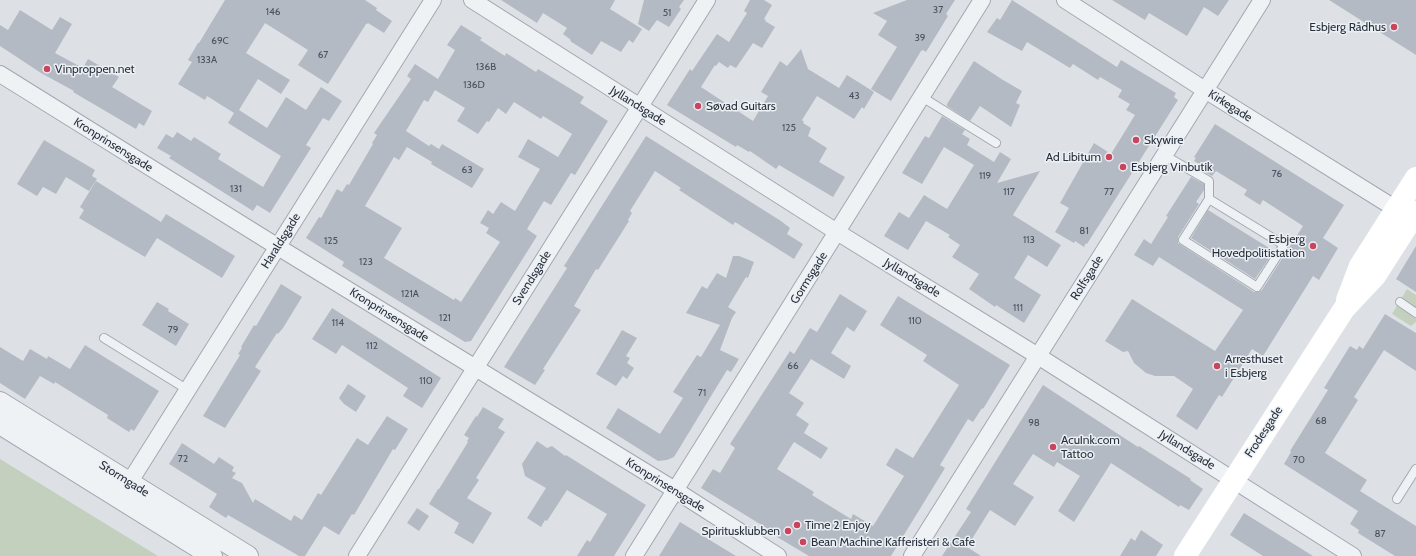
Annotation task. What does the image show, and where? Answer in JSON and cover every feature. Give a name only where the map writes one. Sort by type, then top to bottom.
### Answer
[{"type":"main road","name":"Frodesgade","points":[[1185,556],[1344,309],[1375,276],[1410,216],[1416,178]]},
{"type":"street","name":"Haraldsgade","points":[[130,483],[433,0]]},
{"type":"street","name":"Jyllandsgade","points":[[472,0],[837,232],[1038,356],[1353,556]]},
{"type":"street","name":"Svendsgade","points":[[357,556],[708,0]]},
{"type":"street","name":"Gormsgade","points":[[634,556],[982,0]]},
{"type":"street","name":"Kirkegade","points":[[1065,0],[1205,90],[1410,216]]},
{"type":"street","name":"Rolfsgade","points":[[912,556],[1262,0]]},
{"type":"street","name":"Kronprinsensgade","points":[[0,74],[278,247],[675,490],[778,556]]},
{"type":"street","name":"Stormgade","points":[[0,402],[248,556]]},
{"type":"street","name":"Stormgade","points":[[0,424],[212,556]]},
{"type":"lane","points":[[922,97],[996,143]]},
{"type":"lane","points":[[1164,155],[1209,181],[1209,199],[1183,240],[1257,287],[1284,245],[1209,199]]},
{"type":"lane","points":[[1400,302],[1416,313]]},
{"type":"lane","points":[[104,338],[188,390]]},
{"type":"lane","points":[[1397,499],[1416,469]]},
{"type":"green space","points":[[1407,289],[1416,295],[1416,322],[1411,326],[1392,314]]},
{"type":"green space","points":[[0,459],[158,556],[0,556]]},
{"type":"building","points":[[225,0],[365,0],[392,21],[384,33],[368,23],[366,24],[328,84],[298,65],[308,50],[265,23],[246,53],[290,80],[281,94],[258,79],[239,110],[267,128],[286,97],[306,110],[321,87],[342,101],[329,121],[323,118],[306,145],[311,148],[270,213],[257,205],[253,211],[169,158],[171,156],[157,148],[166,134],[173,138],[177,132],[191,141],[194,137],[221,154],[218,159],[263,187],[281,156],[228,123],[234,113],[207,96],[205,100],[178,84],[192,62],[188,60]]},
{"type":"building","points":[[501,0],[615,0],[610,9],[642,29],[633,43],[629,40],[621,52],[601,41],[592,55],[570,41],[571,40],[563,34],[567,28],[543,13],[537,23]]},
{"type":"building","points":[[644,0],[684,0],[679,7],[681,9],[669,27],[657,20],[649,31],[638,24]]},
{"type":"building","points":[[750,0],[764,0],[772,5],[764,19],[775,27],[762,48],[753,43],[736,68],[730,65],[728,68],[719,62],[716,66],[715,65],[701,87],[753,121],[768,96],[761,92],[780,61],[787,66],[801,49],[808,69],[839,88],[847,75],[874,92],[864,109],[862,107],[854,119],[817,96],[802,120],[804,122],[803,123],[811,128],[808,136],[827,148],[819,162],[845,177],[833,197],[779,165],[776,169],[750,151],[749,152],[737,145],[736,147],[667,105],[690,69],[692,71],[717,34],[729,42],[747,13],[744,11]]},
{"type":"building","points":[[907,0],[955,0],[946,14],[948,16],[926,52],[923,50],[921,51],[891,101],[871,89],[897,47],[878,35],[887,21],[873,13]]},
{"type":"building","points":[[1012,0],[1117,67],[1121,60],[1176,93],[1174,97],[1178,100],[1084,247],[1055,232],[1069,208],[1060,203],[1094,143],[1111,154],[1135,115],[1126,110],[1130,104],[1118,97],[1122,90],[1100,77],[1098,80],[1073,64],[1070,68],[1027,42],[1022,51],[987,32],[997,18],[1000,20]]},
{"type":"building","points":[[1112,0],[1229,0],[1218,16],[1204,7],[1187,36],[1149,13],[1145,20]]},
{"type":"building","name":"Esbjerg Rådhus","points":[[1329,0],[1416,0],[1416,55]]},
{"type":"building","points":[[20,10],[52,30],[60,17],[72,24],[55,53],[83,68],[88,59],[119,77],[112,87],[152,111],[144,126],[139,123],[136,129],[73,92],[74,91],[41,73],[0,46],[0,25],[8,30]]},
{"type":"building","points":[[461,25],[482,38],[480,40],[505,56],[506,53],[536,72],[538,69],[584,97],[580,103],[608,121],[575,175],[571,173],[551,205],[544,201],[527,229],[537,236],[471,341],[465,342],[342,266],[344,262],[306,238],[319,217],[321,218],[337,189],[342,192],[347,184],[349,185],[373,144],[372,143],[377,135],[374,133],[411,79],[407,76],[415,64],[438,79],[455,50],[447,45]],"holes":[[[435,90],[465,108],[457,121],[478,134],[487,121],[489,122],[498,108],[506,114],[514,102],[541,119],[543,116],[572,134],[558,157],[528,139],[518,157],[540,169],[515,211],[501,202],[493,214],[488,210],[480,223],[489,228],[486,233],[500,242],[461,302],[455,298],[454,300],[384,258],[402,228],[365,206],[394,157],[399,160],[407,147],[432,162],[431,164],[472,188],[484,169],[442,144],[439,149],[431,144],[429,146],[406,131],[424,100],[428,102]]]},
{"type":"building","points":[[974,61],[1022,91],[1016,103],[1020,105],[1011,127],[980,106],[970,121],[947,106]]},
{"type":"building","points":[[942,116],[965,130],[962,134],[970,139],[967,145],[994,162],[1000,152],[1011,159],[997,183],[1040,171],[1013,215],[1061,245],[1047,267],[1028,255],[1014,278],[1041,295],[1024,323],[996,305],[995,307],[969,289],[979,274],[952,257],[960,245],[948,237],[950,235],[926,221],[908,250],[884,236],[899,212],[909,218],[924,195],[947,209],[974,165],[944,147],[922,184],[902,173],[925,136],[929,138]]},
{"type":"building","name":"Esbjerg Hovedpolitistation","points":[[1215,124],[1344,205],[1323,238],[1338,248],[1319,280],[1313,276],[1263,356],[1252,349],[1222,397],[1219,395],[1197,430],[1176,416],[1193,389],[1174,376],[1155,376],[1146,373],[1134,363],[1128,351],[1123,352],[1105,341],[1132,299],[1215,351],[1243,310],[1159,257],[1153,266],[1134,255],[1144,239],[1151,244],[1168,217],[1166,216],[1191,177],[1204,184],[1204,190],[1196,202],[1199,204],[1178,237],[1178,243],[1254,292],[1259,292],[1262,290],[1303,226],[1263,200],[1260,205],[1244,195],[1247,190],[1216,171],[1212,176],[1197,168],[1199,164],[1194,161],[1196,158],[1194,157]]},
{"type":"building","points":[[646,136],[781,221],[790,228],[787,234],[803,244],[794,259],[735,222],[733,225],[679,190],[681,188],[655,171],[630,211],[632,213],[628,220],[629,221],[598,270],[596,269],[574,306],[581,310],[543,369],[545,370],[535,385],[504,367],[567,268],[564,266]]},
{"type":"building","points":[[44,140],[95,170],[92,176],[97,179],[89,191],[66,177],[56,194],[43,187],[37,196],[17,184]]},
{"type":"building","points":[[96,181],[161,222],[166,214],[235,256],[222,278],[157,238],[145,257],[79,218],[84,210],[80,207]]},
{"type":"building","points":[[1208,210],[1274,251],[1255,279],[1191,238]]},
{"type":"building","points":[[1416,246],[1416,292],[1396,279]]},
{"type":"building","points":[[733,256],[739,256],[754,262],[748,278],[746,277],[728,307],[736,312],[732,318],[720,350],[739,359],[731,372],[727,370],[674,457],[667,460],[658,461],[606,428],[618,408],[660,434],[683,398],[673,392],[697,355],[701,357],[720,325],[686,313],[702,286],[707,289],[717,273],[726,278]]},
{"type":"building","points":[[281,284],[302,297],[283,328],[278,334],[277,333],[255,367],[261,371],[225,428],[203,416],[240,355],[238,354],[242,348],[241,347],[254,325],[256,326]]},
{"type":"building","points":[[840,294],[867,311],[854,332],[847,327],[831,353],[851,366],[844,379],[811,359],[789,393],[804,403],[796,415],[809,424],[804,433],[828,448],[821,459],[794,442],[777,469],[814,492],[812,495],[851,519],[853,514],[873,526],[904,476],[886,465],[896,448],[913,458],[959,385],[923,361],[927,355],[880,325],[898,296],[1010,365],[983,409],[982,408],[973,422],[968,419],[940,465],[945,468],[891,556],[809,556],[777,537],[778,535],[701,488],[713,469],[720,473],[735,448],[730,444],[790,351],[794,354],[810,328],[817,332]]},
{"type":"building","points":[[157,302],[189,324],[176,346],[142,325]]},
{"type":"building","points":[[332,308],[441,378],[422,408],[403,396],[408,388],[342,345],[336,354],[312,339]]},
{"type":"building","points":[[1385,314],[1416,333],[1416,371],[1384,350],[1354,397],[1358,400],[1325,453],[1367,480],[1360,491],[1416,526],[1416,556],[1395,556],[1358,533],[1359,530],[1350,524],[1358,511],[1284,464],[1291,452],[1290,451],[1328,390],[1324,388],[1350,346],[1357,350],[1359,346],[1363,349]]},
{"type":"building","points":[[622,330],[637,338],[626,356],[630,358],[627,363],[634,368],[627,379],[623,376],[616,386],[596,374]]},
{"type":"building","points":[[85,345],[159,391],[134,431],[131,429],[129,432],[107,418],[108,415],[55,382],[54,384],[40,376],[25,399],[0,383],[0,347],[23,361],[30,349],[47,359],[48,356],[70,369]]},
{"type":"building","points":[[348,384],[366,396],[356,412],[344,404],[339,398]]},
{"type":"building","points":[[1043,385],[1138,447],[1139,446],[1191,479],[1190,480],[1203,489],[1189,510],[1180,505],[1179,507],[1111,463],[1074,522],[1058,511],[1080,476],[1057,462],[1054,467],[1033,454],[1013,484],[1034,497],[1015,526],[990,510],[967,547],[981,556],[942,556],[971,512],[966,509]]},
{"type":"building","points":[[483,407],[504,419],[498,428],[505,432],[476,478],[479,480],[467,498],[492,513],[473,544],[454,533],[459,523],[429,504],[468,442],[467,441],[469,438],[464,435]]},
{"type":"building","points":[[387,416],[408,429],[395,450],[393,449],[354,515],[352,514],[339,535],[324,526],[305,556],[299,556],[228,515],[226,518],[209,507],[217,494],[169,464],[182,443],[214,464],[219,457],[234,467],[232,471],[236,473],[232,478],[242,483],[253,503],[255,499],[291,521],[294,515],[302,520],[318,493],[321,495],[357,438],[368,445]]},
{"type":"building","points":[[537,441],[547,448],[552,446],[565,456],[566,455],[646,505],[614,556],[577,556],[587,540],[590,542],[607,514],[567,490],[547,521],[545,520],[541,527],[527,518],[546,488],[525,476],[522,464]]},
{"type":"building","points":[[417,508],[429,516],[419,531],[407,523]]},
{"type":"building","points":[[1244,513],[1313,556],[1263,556],[1230,535]]},
{"type":"building","points":[[680,522],[736,556],[659,556]]},
{"type":"building","points":[[1141,530],[1163,545],[1156,556],[1120,556],[1131,538],[1135,541]]},
{"type":"place","name":"Esbjerg Rådhus","points":[[1394,27]]},
{"type":"place","name":"Vinproppen.net","points":[[47,69]]},
{"type":"place","name":"Søvad Guitars","points":[[698,106]]},
{"type":"place","name":"Skywire","points":[[1136,140]]},
{"type":"place","name":"Ad Libitum","points":[[1109,157]]},
{"type":"place","name":"Esbjerg Vinbutik","points":[[1123,167]]},
{"type":"place","name":"Esbjerg Hovedpolitistation","points":[[1313,246]]},
{"type":"place","name":"Arresthuset i Esbjerg","points":[[1217,366]]},
{"type":"place","name":"AcuInk.com Tattoo","points":[[1053,447]]},
{"type":"place","name":"Time 2 Enjoy","points":[[797,525]]},
{"type":"place","name":"Spiritusklubben","points":[[788,531]]},
{"type":"place","name":"Bean Machine Kafferisteri & Cafe","points":[[803,542]]}]
